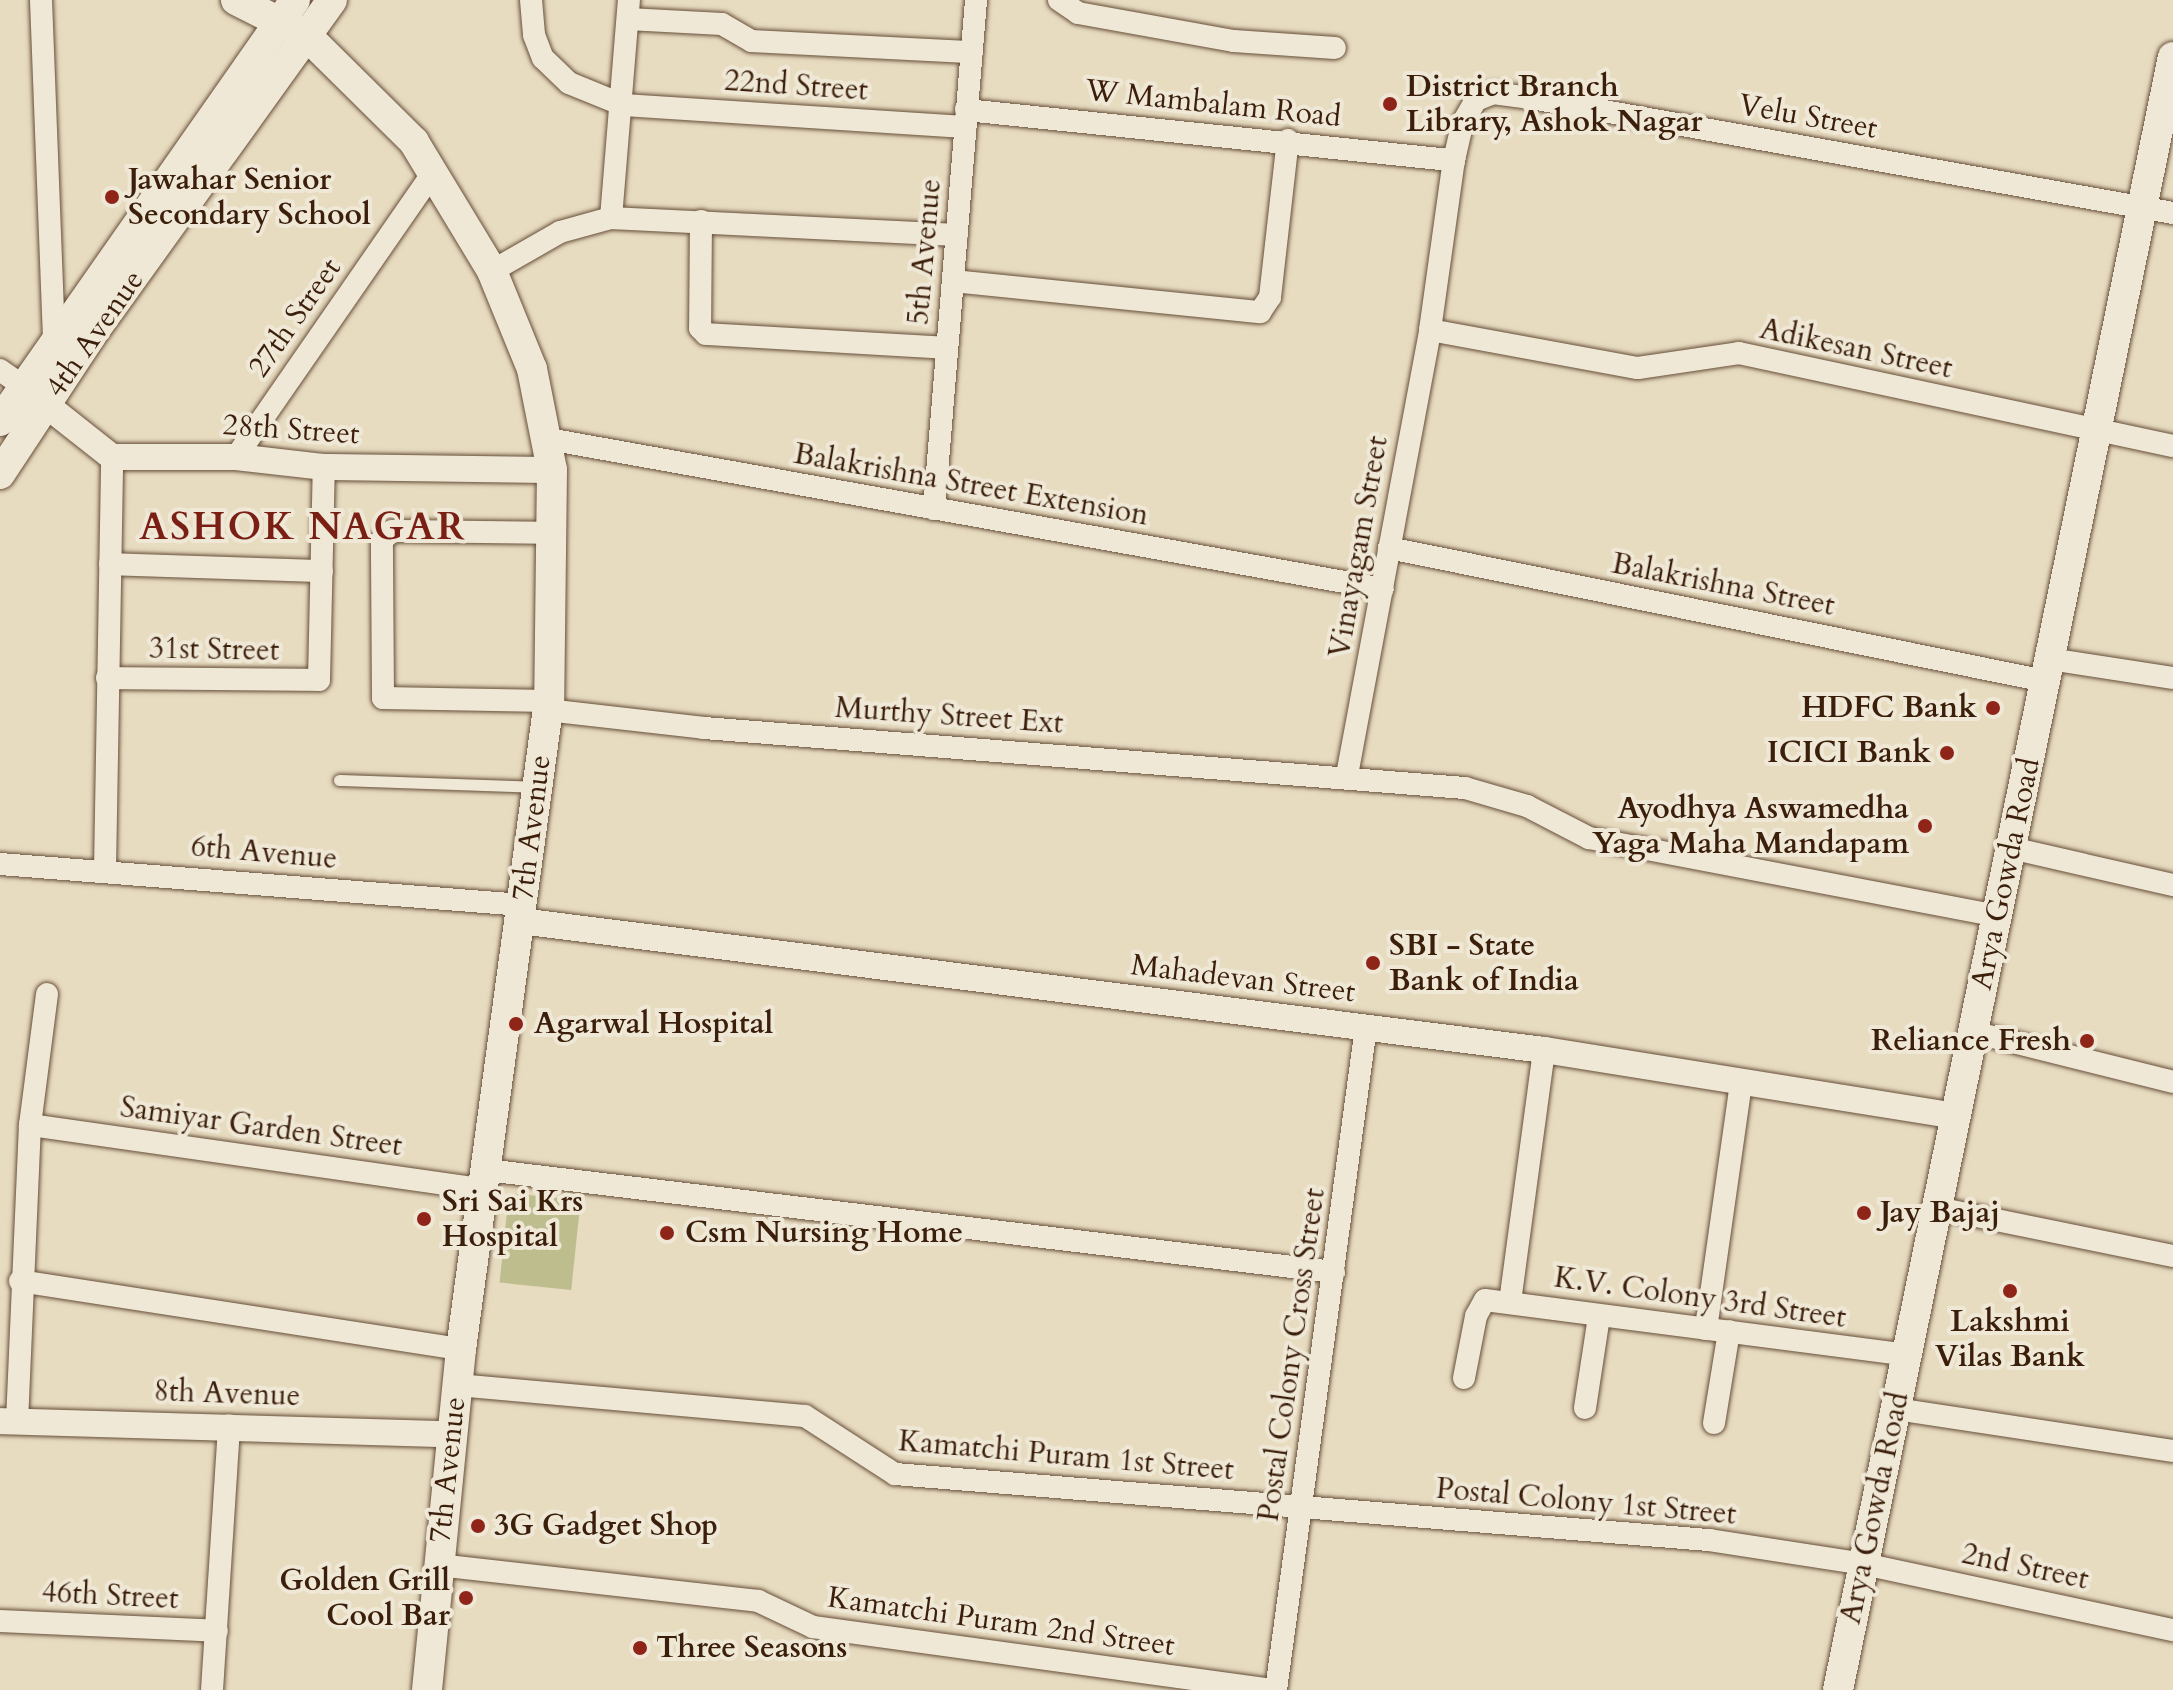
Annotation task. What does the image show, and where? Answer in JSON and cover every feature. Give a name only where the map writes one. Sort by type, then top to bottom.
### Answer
[{"type":"main road","name":"7th Avenue","points":[[236,0],[287,11],[307,36],[414,142],[492,271],[532,369],[552,470],[548,706],[461,1349],[427,1690]]},
{"type":"main road","name":"4th Avenue","points":[[0,474],[23,387],[307,36],[332,0]]},
{"type":"main road","points":[[0,421],[287,11]]},
{"type":"main road","name":"Arya Gowda Road","points":[[1838,1690],[2173,57]]},
{"type":"street","points":[[41,0],[54,343]]},
{"type":"street","name":"22nd Street","points":[[531,0],[534,35],[543,58],[569,83],[623,105],[966,119]]},
{"type":"street","name":"5th Avenue","points":[[934,509],[976,0]]},
{"type":"street","points":[[1059,1],[1078,13],[1234,41],[1335,48]]},
{"type":"street","points":[[611,218],[623,105],[628,10],[722,24],[752,41],[972,52]]},
{"type":"street","name":"Velu Street","points":[[1430,330],[1462,124],[1476,100],[1493,93],[2173,213]]},
{"type":"street","name":"W Mambalam Road","points":[[966,119],[1288,140],[1454,160]]},
{"type":"street","points":[[953,281],[1260,312],[1270,297],[1288,140]]},
{"type":"street","name":"27th Street","points":[[236,457],[432,174]]},
{"type":"street","points":[[492,271],[560,232],[611,218],[957,235]]},
{"type":"street","points":[[701,221],[700,328],[706,334],[947,348]]},
{"type":"street","name":"Adikesan Street","points":[[1430,330],[1638,368],[1739,353],[2096,432],[2173,446]]},
{"type":"street","name":"Vinayagam Street","points":[[1347,775],[1430,330]]},
{"type":"street","points":[[23,387],[112,457],[105,870]]},
{"type":"street","name":"Balakrishna Street Extension","points":[[548,439],[1383,589]]},
{"type":"street","name":"28th Street","points":[[112,457],[236,457],[324,467],[552,470]]},
{"type":"street","points":[[110,564],[322,571],[324,467]]},
{"type":"street","name":"Murthy Street Ext","points":[[552,533],[392,531],[382,540],[383,698],[548,706],[704,728],[1347,775],[1465,788],[1527,806],[1589,838],[1997,916]]},
{"type":"street","name":"Balakrishna Street","points":[[1389,548],[2047,670],[2173,678]]},
{"type":"street","name":"31st Street","points":[[107,678],[319,680],[322,571]]},
{"type":"street","points":[[2011,848],[2173,885]]},
{"type":"street","name":"6th Avenue","points":[[0,864],[105,870],[521,913]]},
{"type":"street","name":"Mahadevan Street","points":[[521,913],[1544,1050],[1956,1116]]},
{"type":"street","points":[[8,1422],[30,1125],[47,994]]},
{"type":"street","name":"Postal Colony Cross Street","points":[[1275,1690],[1366,1027]]},
{"type":"street","points":[[1973,1032],[2173,1082]]},
{"type":"street","points":[[1510,1302],[1544,1050]]},
{"type":"street","points":[[1706,1329],[1741,1082]]},
{"type":"street","name":"Samiyar Garden Street","points":[[30,1125],[484,1179],[1334,1272]]},
{"type":"street","points":[[1937,1208],[2173,1256]]},
{"type":"street","points":[[20,1281],[461,1349]]},
{"type":"street","name":"K.V. Colony 3rd Street","points":[[1464,1378],[1476,1316],[1485,1300],[1907,1355]]},
{"type":"street","points":[[1585,1408],[1599,1316]]},
{"type":"street","points":[[1714,1423],[1729,1331]]},
{"type":"street","name":"Kamatchi Puram 1st Street","points":[[457,1385],[805,1416],[895,1474],[1302,1508]]},
{"type":"street","points":[[1896,1409],[2173,1451]]},
{"type":"street","name":"8th Avenue","points":[[8,1422],[451,1434]]},
{"type":"street","points":[[212,1690],[229,1426]]},
{"type":"street","name":"Postal Colony 1st Street","points":[[1302,1508],[1709,1540],[1864,1564]]},
{"type":"street","name":"2nd Street","points":[[1864,1564],[2173,1630]]},
{"type":"street","name":"Kamatchi Puram 2nd Street","points":[[438,1565],[758,1601],[813,1627],[1275,1690]]},
{"type":"street","name":"46th Street","points":[[0,1621],[217,1631]]},
{"type":"lane","points":[[339,780],[537,787]]},
{"type":"shaded area","points":[[509,1193],[581,1201],[571,1290],[500,1283]]},
{"type":"place","name":"District Branch Library, Ashok Nagar","points":[[1390,104]]},
{"type":"place","name":"Jawahar Senior Secondary School","points":[[112,197]]},
{"type":"place","name":"HDFC Bank","points":[[1993,708]]},
{"type":"place","name":"ICICI Bank","points":[[1947,753]]},
{"type":"place","name":"Ayodhya Aswamedha Yaga Maha Mandapam","points":[[1925,826]]},
{"type":"place","name":"SBI - State Bank of India","points":[[1373,963]]},
{"type":"place","name":"Agarwal Hospital","points":[[516,1024]]},
{"type":"place","name":"Reliance Fresh","points":[[2087,1041]]},
{"type":"place","name":"Jay Bajaj","points":[[1864,1213]]},
{"type":"place","name":"Sri Sai Krs Hospital","points":[[424,1219]]},
{"type":"place","name":"Csm Nursing Home","points":[[667,1233]]},
{"type":"place","name":"Lakshmi Vilas Bank","points":[[2010,1291]]},
{"type":"place","name":"3G Gadget Shop","points":[[478,1526]]},
{"type":"place","name":"Golden Grill Cool Bar","points":[[466,1598]]},
{"type":"place","name":"Three Seasons","points":[[640,1648]]},
{"type":"district","name":"ASHOK NAGAR","points":[[303,528]]}]
